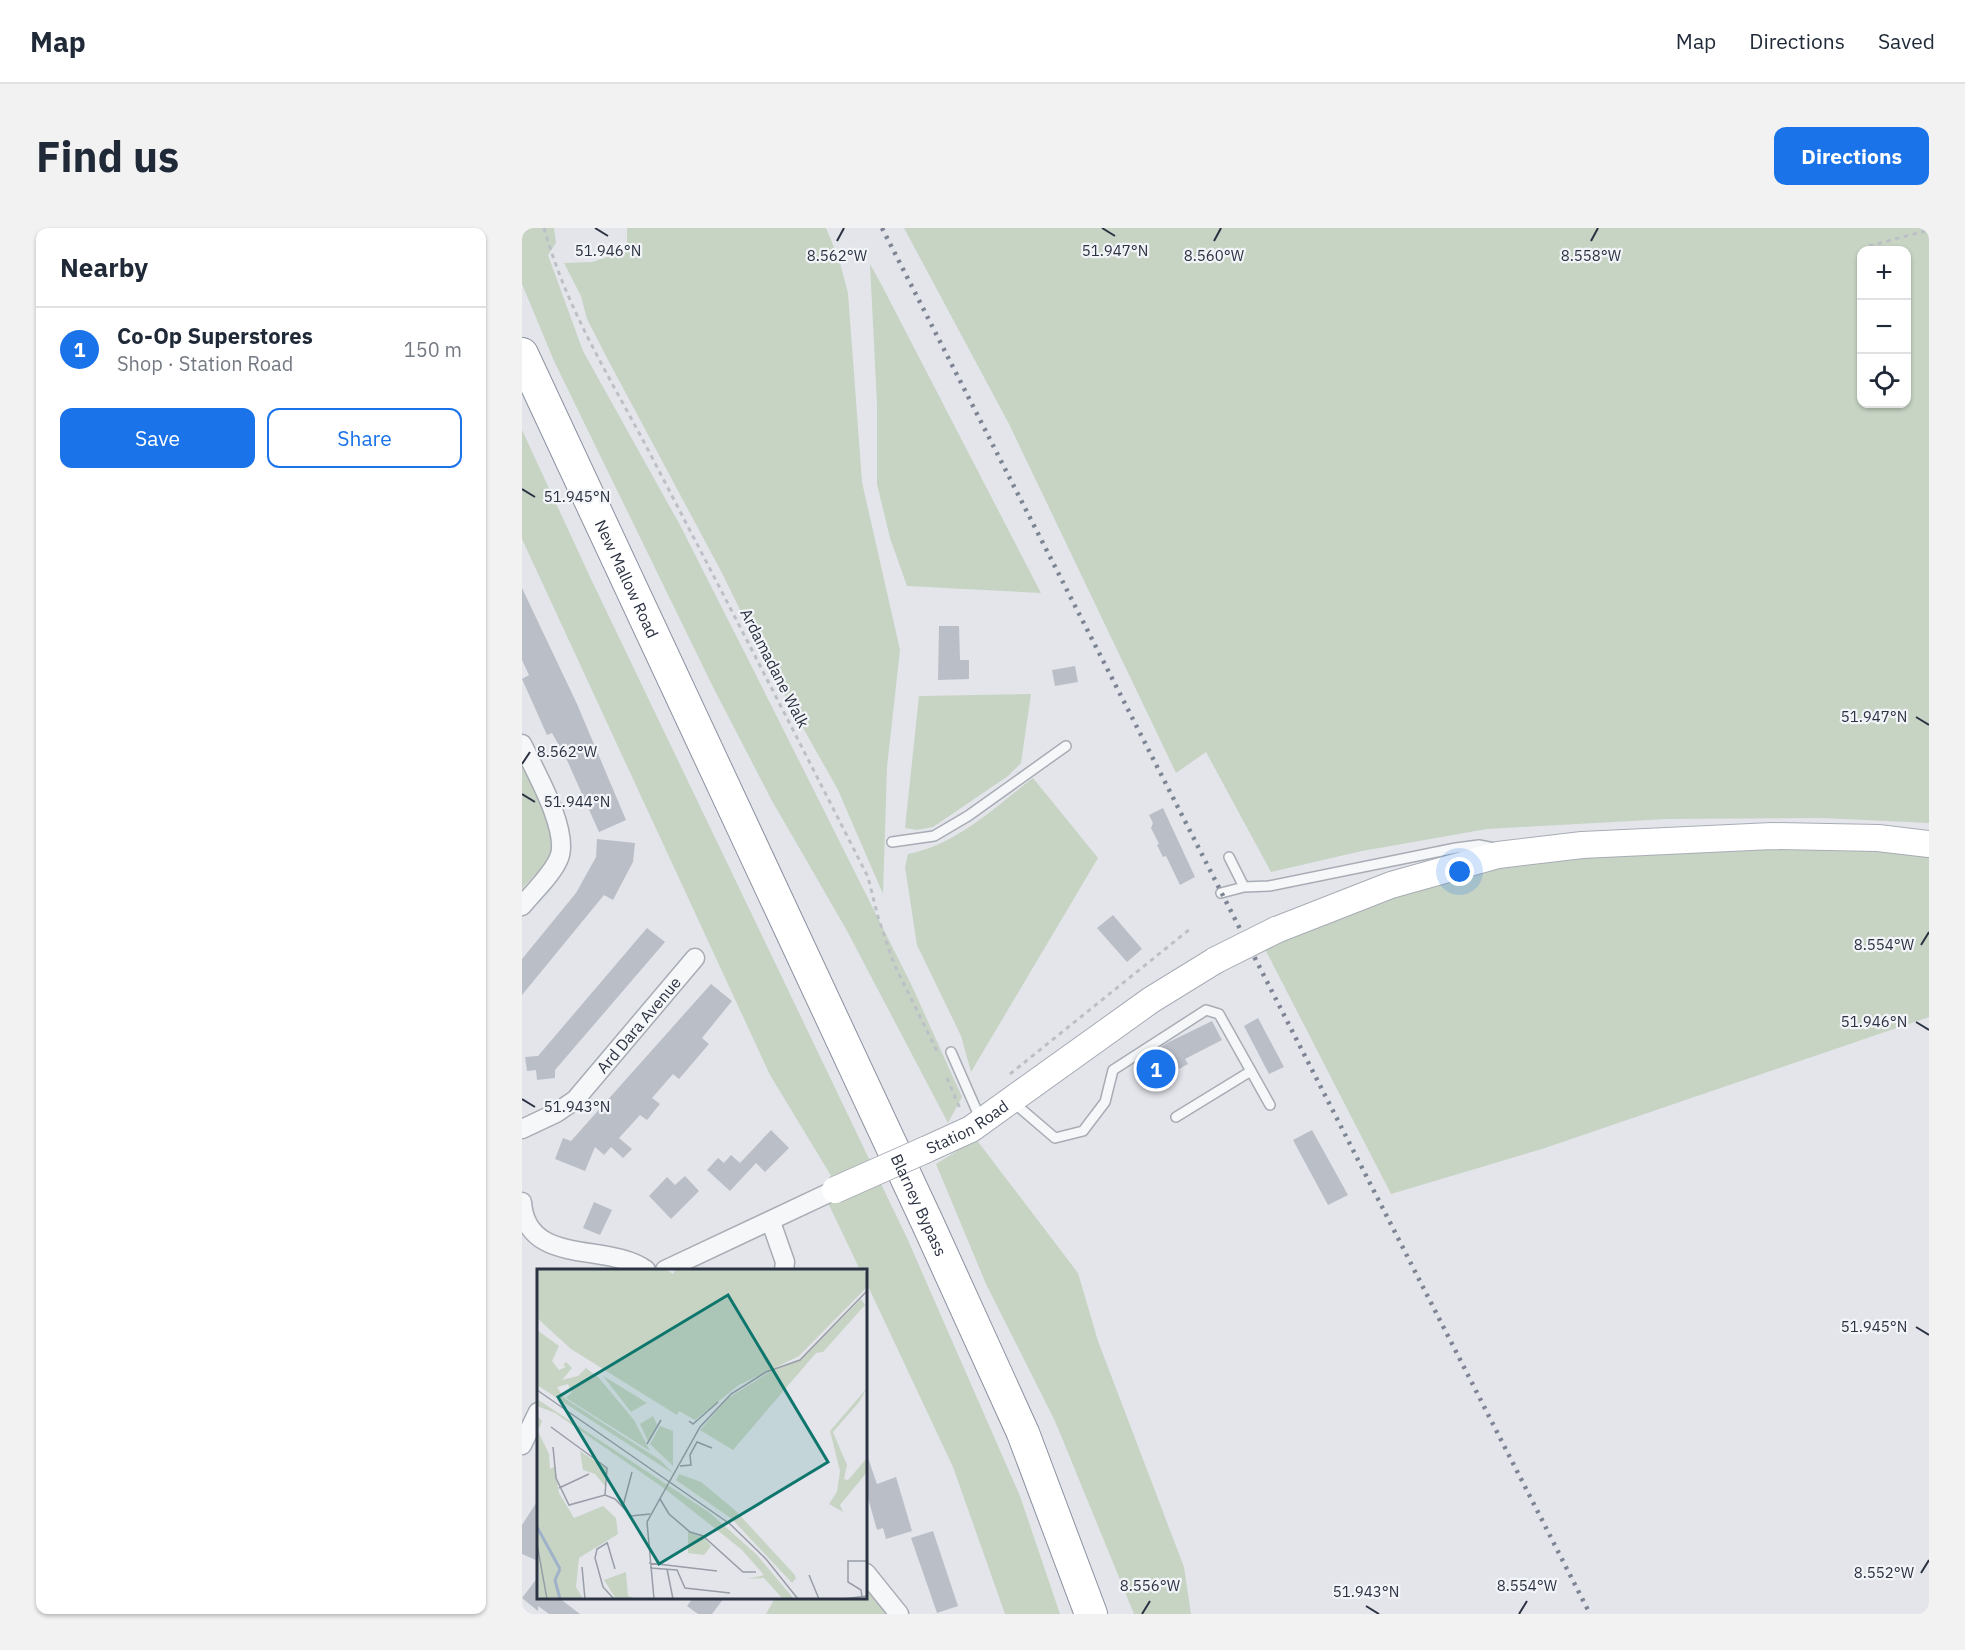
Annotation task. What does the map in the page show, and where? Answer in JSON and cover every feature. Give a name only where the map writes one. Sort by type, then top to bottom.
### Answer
[{"type":"highway","name":"New Mallow Road","points":[[522,354],[731,803]]},
{"type":"highway","name":"Blarney Bypass","points":[[731,803],[1023,1433],[1091,1614]]},
{"type":"street","points":[[522,744],[552,807],[561,842],[560,856],[554,866],[522,906]]},
{"type":"street","name":"Station Road","points":[[667,1269],[925,1150],[978,1112],[1011,1100],[1151,1000],[1216,960],[1276,930],[1391,885],[1498,855],[1582,845],[1772,836],[1878,838],[1929,844]]},
{"type":"street","name":"Ard Dara Avenue","points":[[522,1129],[556,1113],[575,1100],[695,958]]},
{"type":"street","points":[[522,1202],[526,1224],[535,1235],[551,1244],[568,1250],[615,1257],[638,1264],[645,1269]]},
{"type":"street","points":[[771,1222],[785,1262],[784,1269]]},
{"type":"street","points":[[522,1445],[537,1414]]},
{"type":"street","points":[[867,1574],[899,1614]]},
{"type":"lane","points":[[892,842],[934,836],[968,816],[1066,746]]},
{"type":"lane","points":[[1221,893],[1244,887],[1269,886],[1402,858],[1479,845],[1494,848],[1498,855]]},
{"type":"lane","points":[[1228,857],[1244,887]]},
{"type":"lane","points":[[1011,1100],[1055,1138],[1083,1131],[1105,1102],[1113,1070],[1206,1010],[1219,1014],[1270,1105]]},
{"type":"lane","points":[[951,1052],[978,1112]]},
{"type":"lane","points":[[1176,1117],[1251,1071]]},
{"type":"path","name":"Ardamadane Walk","points":[[544,228],[553,260],[590,347],[637,428],[868,877],[878,917],[894,964],[940,1058]]},
{"type":"path","points":[[1869,246],[1929,230]]},
{"type":"path","points":[[1010,1074],[1190,929]]},
{"type":"path","points":[[943,1068],[962,1113],[978,1112]]},
{"type":"green space","points":[[522,228],[554,228],[556,243],[548,255],[583,351],[680,525],[911,984],[962,1097],[948,1123],[846,929],[771,799],[713,687],[554,361],[522,284]]},
{"type":"green space","points":[[627,228],[826,228],[839,259],[848,293],[862,482],[900,650],[887,767],[883,894],[838,790],[761,653],[722,573],[607,358],[587,319],[581,296],[564,263],[592,262],[623,252],[627,246]]},
{"type":"green space","points":[[904,228],[1929,228],[1929,823],[1822,818],[1667,819],[1487,829],[1362,851],[1271,872],[1206,752],[1176,773],[1009,424]]},
{"type":"green space","points":[[870,264],[1041,593],[907,586],[890,538],[877,484],[877,404]]},
{"type":"green space","points":[[522,430],[591,579],[907,1238],[1020,1496],[1060,1614],[1005,1614],[953,1467],[867,1284],[867,1269],[860,1269],[828,1203],[833,1179],[770,1075],[522,539]]},
{"type":"green space","points":[[1031,694],[1021,763],[1008,776],[933,827],[917,830],[905,828],[919,696]]},
{"type":"green space","points":[[522,764],[547,813],[554,843],[546,862],[522,889]]},
{"type":"green space","points":[[1033,778],[1098,858],[971,1072],[961,1036],[917,945],[905,867],[908,854],[926,849],[959,834]]},
{"type":"green space","points":[[1816,843],[1929,852],[1929,1017],[1542,1149],[1391,1194],[1265,949],[1317,923],[1467,873],[1553,856]]},
{"type":"green space","points":[[976,1139],[1078,1273],[1098,1341],[1184,1567],[1191,1614],[1134,1614],[1055,1421],[986,1284],[936,1164]]},
{"type":"green space","points":[[867,1588],[888,1614],[766,1614],[774,1599],[867,1599]]},
{"type":"building","points":[[522,588],[577,704],[626,820],[599,832],[566,758],[552,733],[547,735],[522,679],[529,675],[522,660]]},
{"type":"building","points":[[939,626],[959,626],[960,660],[969,660],[969,679],[938,680]]},
{"type":"building","points":[[1075,666],[1078,682],[1055,686],[1052,670]]},
{"type":"building","points":[[1163,808],[1195,877],[1180,885],[1166,856],[1163,857],[1151,828],[1153,823],[1149,815]]},
{"type":"building","points":[[597,839],[635,843],[633,862],[613,900],[604,895],[522,995],[522,959],[576,893],[596,857]]},
{"type":"building","points":[[1113,915],[1142,949],[1127,962],[1097,928]]},
{"type":"building","points":[[647,928],[665,942],[555,1070],[555,1078],[537,1080],[536,1070],[527,1071],[525,1057],[538,1056]]},
{"type":"building","points":[[711,984],[732,1001],[702,1038],[709,1044],[679,1079],[673,1074],[652,1098],[660,1104],[647,1120],[640,1115],[619,1138],[632,1149],[623,1158],[611,1147],[604,1155],[595,1147],[585,1171],[555,1159],[563,1138],[571,1141]]},
{"type":"building","points":[[1258,1018],[1284,1067],[1269,1074],[1244,1026]]},
{"type":"building","points":[[1212,1021],[1222,1040],[1185,1059],[1188,1064],[1150,1085],[1137,1062],[1167,1043]]},
{"type":"building","points":[[771,1130],[789,1148],[765,1172],[756,1163],[730,1191],[707,1170],[718,1158],[724,1163],[731,1155],[740,1163]]},
{"type":"building","points":[[1312,1130],[1348,1195],[1328,1205],[1293,1140]]},
{"type":"building","points":[[685,1176],[699,1191],[671,1219],[649,1196],[667,1177],[675,1185]]},
{"type":"building","points":[[594,1202],[612,1210],[600,1235],[583,1228]]},
{"type":"building","points":[[867,1455],[877,1484],[896,1477],[912,1531],[886,1539],[883,1528],[877,1530],[867,1495]]},
{"type":"building","points":[[537,1502],[537,1561],[522,1554],[522,1525]]},
{"type":"building","points":[[933,1531],[958,1606],[937,1613],[911,1538]]},
{"type":"building","points":[[537,1578],[537,1599],[560,1599],[580,1614],[549,1614],[538,1606],[538,1611],[522,1598]]},
{"type":"building","points":[[692,1599],[723,1599],[712,1614],[698,1614],[687,1606]]},
{"type":"railway","points":[[882,228],[1590,1614]]},
{"type":"place","name":"Co-Op Superstores","points":[[1156,1069]]}]
